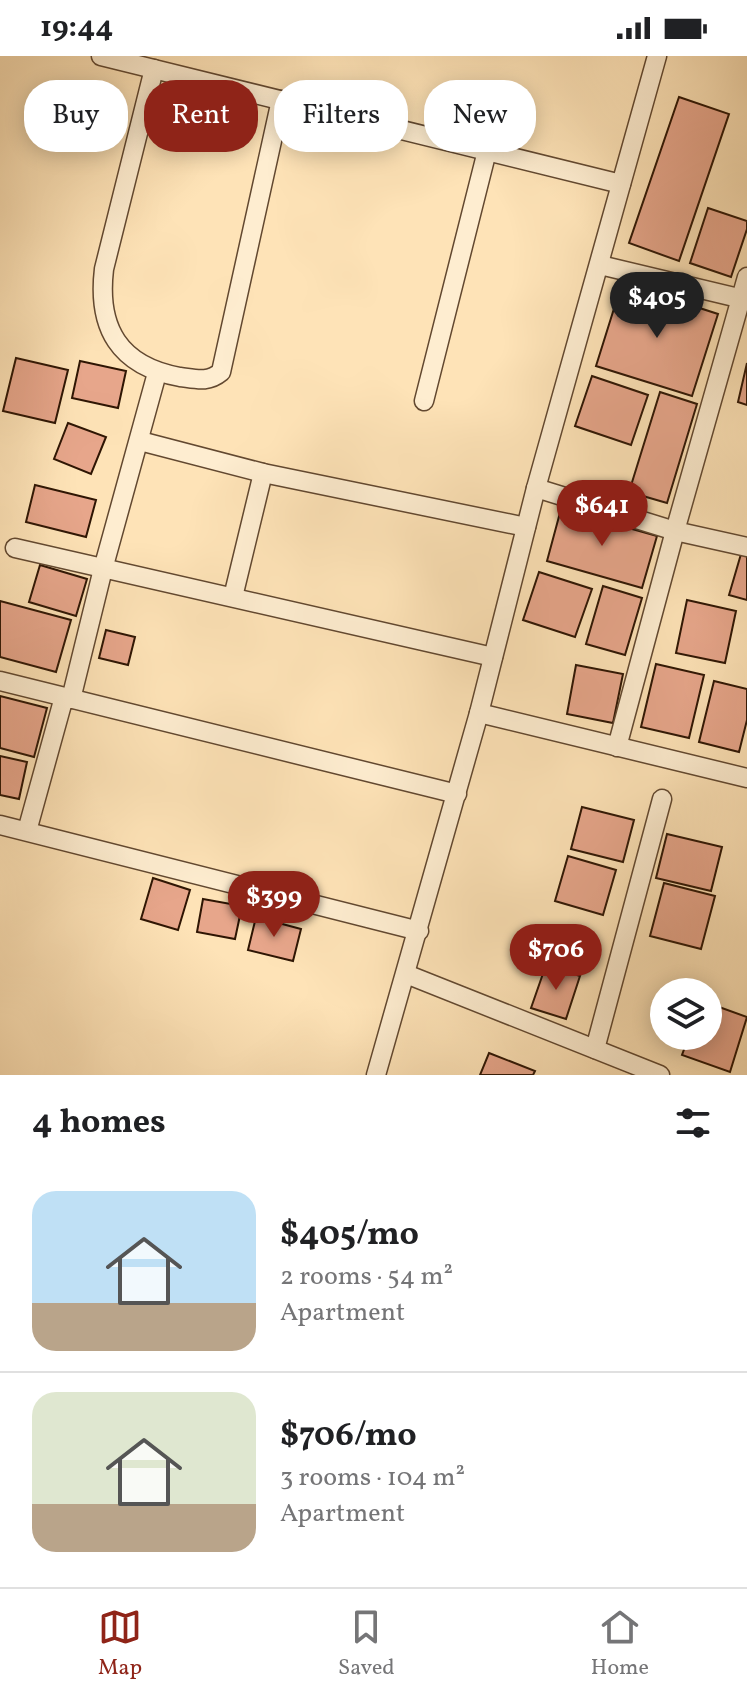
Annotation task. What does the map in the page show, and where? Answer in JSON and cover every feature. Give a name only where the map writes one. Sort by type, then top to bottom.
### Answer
[{"type":"street","points":[[101,56],[274,98]]},
{"type":"street","points":[[376,1075],[457,794],[536,488],[657,56]]},
{"type":"street","points":[[154,69],[104,269],[101,293],[108,328],[118,343],[143,367],[157,373],[200,380],[213,378],[221,372],[274,132]]},
{"type":"street","points":[[424,401],[487,152]]},
{"type":"street","points":[[491,152],[621,184]]},
{"type":"street","points":[[600,265],[744,299]]},
{"type":"street","points":[[617,747],[675,531],[744,299],[747,277]]},
{"type":"street","points":[[27,831],[68,698],[157,373]]},
{"type":"street","points":[[140,441],[263,473],[526,527]]},
{"type":"street","points":[[233,597],[263,473]]},
{"type":"street","points":[[536,488],[675,531],[747,547]]},
{"type":"street","points":[[15,548],[493,657]]},
{"type":"street","points":[[0,681],[457,794]]},
{"type":"street","points":[[479,713],[746,776]]},
{"type":"street","points":[[595,1049],[662,799]]},
{"type":"street","points":[[0,825],[419,931]]},
{"type":"street","points":[[406,974],[660,1075]]},
{"type":"building","points":[[679,97],[729,114],[679,261],[629,243]]},
{"type":"building","points":[[708,208],[747,221],[731,277],[690,263]]},
{"type":"building","points":[[622,283],[718,314],[692,396],[596,366]]},
{"type":"building","points":[[16,358],[68,370],[55,423],[3,411]]},
{"type":"building","points":[[80,361],[126,371],[118,408],[72,398]]},
{"type":"building","points":[[747,363],[747,405],[738,402]]},
{"type":"building","points":[[592,376],[648,395],[631,445],[575,426]]},
{"type":"building","points":[[660,392],[697,404],[667,503],[629,492]]},
{"type":"building","points":[[68,423],[106,437],[91,474],[54,459]]},
{"type":"building","points":[[35,485],[96,500],[86,537],[26,522]]},
{"type":"building","points":[[561,509],[657,536],[642,588],[547,561]]},
{"type":"building","points":[[741,554],[747,556],[747,600],[729,595]]},
{"type":"building","points":[[40,565],[87,579],[76,616],[29,602]]},
{"type":"building","points":[[539,572],[592,589],[575,637],[523,620]]},
{"type":"building","points":[[603,586],[642,598],[625,655],[586,644]]},
{"type":"building","points":[[687,600],[736,611],[725,663],[676,653]]},
{"type":"building","points":[[0,601],[71,620],[56,672],[0,657]]},
{"type":"building","points":[[106,630],[135,637],[128,665],[99,658]]},
{"type":"building","points":[[656,664],[704,675],[689,738],[641,727]]},
{"type":"building","points":[[576,665],[623,674],[613,723],[567,714]]},
{"type":"building","points":[[714,681],[747,689],[747,720],[739,752],[699,742]]},
{"type":"building","points":[[0,696],[47,708],[34,757],[0,748]]},
{"type":"building","points":[[0,756],[27,762],[19,799],[0,795]]},
{"type":"building","points":[[582,807],[634,820],[623,862],[571,849]]},
{"type":"building","points":[[667,834],[722,847],[711,891],[656,878]]},
{"type":"building","points":[[568,856],[616,870],[603,915],[555,901]]},
{"type":"building","points":[[153,878],[190,890],[178,930],[141,919]]},
{"type":"building","points":[[664,883],[715,896],[701,949],[650,936]]},
{"type":"building","points":[[203,899],[242,906],[235,939],[197,932]]},
{"type":"building","points":[[256,917],[301,929],[293,961],[248,950]]},
{"type":"building","points":[[546,965],[580,976],[566,1019],[531,1008]]},
{"type":"building","points":[[722,1008],[747,1017],[730,1072],[682,1055],[684,1050],[722,1050]]},
{"type":"building","points":[[489,1053],[535,1071],[533,1075],[480,1075]]}]
